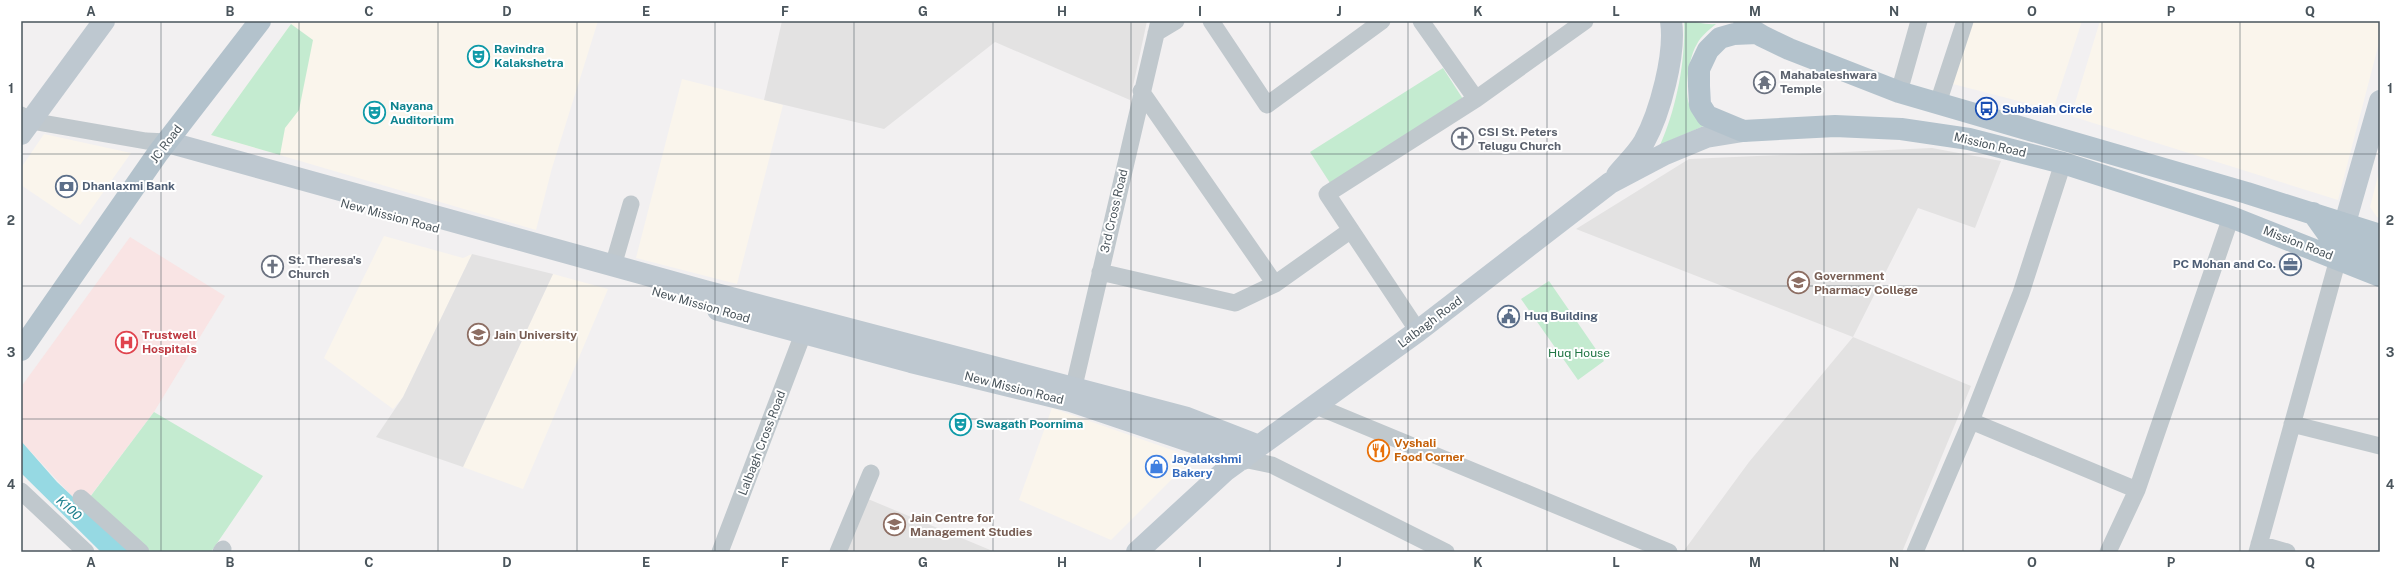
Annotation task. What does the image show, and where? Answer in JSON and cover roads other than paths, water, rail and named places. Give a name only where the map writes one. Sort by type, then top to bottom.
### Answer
[{"type":"main road","points":[[24,123],[104,21]]},
{"type":"main road","name":"JC Road","points":[[21,350],[157,145],[260,21]]},
{"type":"main road","points":[[1610,183],[1644,143],[1660,107],[1669,62],[1671,21]]},
{"type":"main road","name":"Mission Road","points":[[1738,21],[1757,33],[1789,49],[1899,92],[2313,213],[2328,234],[2344,241],[2380,276]]},
{"type":"main road","name":"Mission Road","points":[[1757,33],[1734,34],[1720,38],[1708,50],[1699,68],[1700,105],[1707,116],[1743,131],[1835,126],[1901,129],[1969,139],[2063,163],[2231,217],[2344,241],[2380,235]]},
{"type":"main road","points":[[2380,101],[2344,241],[2380,253]]},
{"type":"main road","name":"Lalbagh Road","points":[[1137,552],[1226,470],[1418,331],[1610,183],[1665,154],[1706,137],[1743,131]]},
{"type":"main road","name":"New Mission Road","points":[[157,145],[473,239],[611,272],[803,334],[1072,394],[1251,453]]},
{"type":"main road","points":[[611,272],[1072,394]]},
{"type":"street","points":[[1157,27],[1176,21]]},
{"type":"street","points":[[1211,21],[1267,105],[1382,21]]},
{"type":"street","points":[[1420,21],[1476,99]]},
{"type":"street","points":[[1418,331],[1327,194],[1476,99],[1585,21]]},
{"type":"street","points":[[1899,92],[1919,21]]},
{"type":"street","points":[[1938,103],[1964,21]]},
{"type":"street","name":"3rd Cross Road","points":[[1072,394],[1157,27]]},
{"type":"street","points":[[1141,91],[1275,284]]},
{"type":"street","points":[[24,123],[157,145]]},
{"type":"street","points":[[1915,552],[1972,421],[2021,293],[2063,163]]},
{"type":"street","points":[[611,272],[631,204]]},
{"type":"street","points":[[2108,552],[2137,490],[2231,217]]},
{"type":"street","points":[[1100,272],[1236,303],[1275,284],[1350,230]]},
{"type":"street","points":[[2287,552],[2258,548],[2344,241]]},
{"type":"street","name":"Lalbagh Cross Road","points":[[720,552],[803,334]]},
{"type":"street","points":[[1316,406],[1669,552]]},
{"type":"street","points":[[1972,421],[2137,490]]},
{"type":"street","points":[[2292,424],[2380,446]]},
{"type":"street","points":[[1251,453],[1446,552]]},
{"type":"street","points":[[838,552],[871,473]]},
{"type":"street","points":[[21,491],[86,552]]},
{"type":"street","points":[[81,498],[141,552]]},
{"type":"water","name":"K100","points":[[21,441],[57,482],[132,552],[101,552],[21,473]]},
{"type":"place","name":"Ravindra Kalakshetra","points":[[479,56]]},
{"type":"place","name":"Mahabaleshwara Temple","points":[[1765,82]]},
{"type":"place","name":"Subbaiah Circle","points":[[1986,109]]},
{"type":"place","name":"Nayana Auditorium","points":[[375,113]]},
{"type":"place","name":"CSI St. Peters Telugu Church","points":[[1463,139]]},
{"type":"place","name":"Dhanlaxmi Bank","points":[[66,186]]},
{"type":"place","name":"PC Mohan and Co.","points":[[2291,264]]},
{"type":"place","name":"St. Theresa's Church","points":[[273,267]]},
{"type":"place","name":"Government Pharmacy College","points":[[1798,283]]},
{"type":"place","name":"Huq Building","points":[[1508,316]]},
{"type":"place","name":"Jain University","points":[[478,335]]},
{"type":"place","name":"Trustwell Hospitals","points":[[126,342]]},
{"type":"place","name":"Swagath Poornima","points":[[961,424]]},
{"type":"place","name":"Vyshali Food Corner","points":[[1379,450]]},
{"type":"place","name":"Jayalakshmi Bakery","points":[[1156,466]]},
{"type":"place","name":"Jain Centre for Management Studies","points":[[894,525]]},
{"type":"park label","name":"Huq House","points":[[1579,353]]}]
